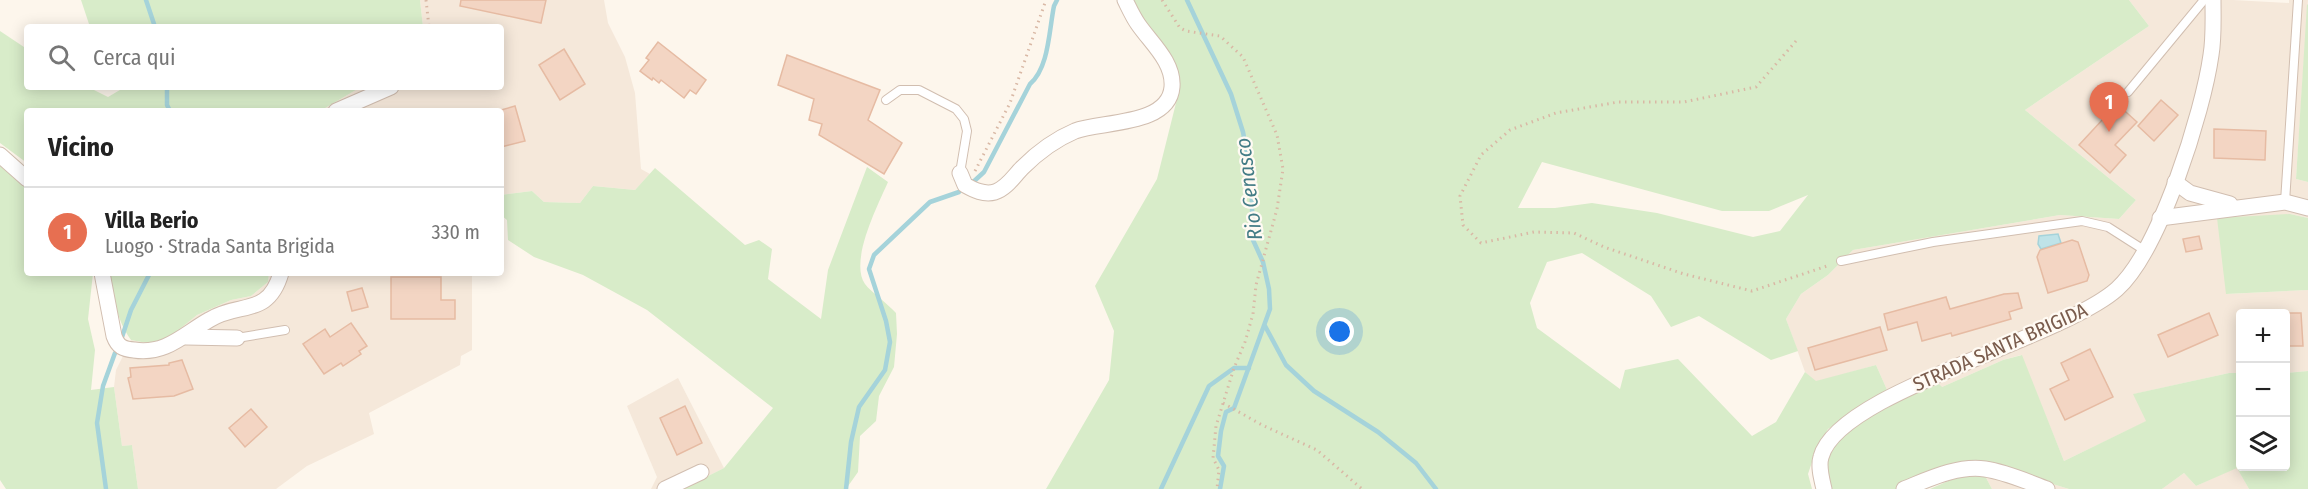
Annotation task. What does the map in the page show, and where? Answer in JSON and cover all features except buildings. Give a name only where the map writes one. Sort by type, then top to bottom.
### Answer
[{"type":"street","points":[[961,176],[965,185],[979,192],[994,192],[1009,183],[1024,166],[1063,137],[1077,130],[1142,117],[1158,111],[1167,102],[1173,89],[1172,76],[1161,52],[1138,24],[1125,0]]},
{"type":"street","name":"STRADA SANTA BRIGIDA","points":[[1824,489],[1821,457],[1832,437],[1869,409],[2005,344],[2063,322],[2099,302],[2118,288],[2144,250],[2160,218],[2196,120],[2211,54],[2213,0]]},
{"type":"street","points":[[343,108],[384,90]]},
{"type":"street","points":[[0,155],[24,176]]},
{"type":"street","points":[[2175,182],[2190,193],[2246,207]]},
{"type":"street","points":[[2160,218],[2285,202],[2308,208]]},
{"type":"street","points":[[103,276],[114,336],[118,345],[126,349],[141,351],[165,348],[186,337],[210,318],[262,303],[272,294],[280,276]]},
{"type":"street","points":[[186,337],[237,338]]},
{"type":"street","points":[[1904,489],[1947,473],[1972,468],[1986,469],[2047,489]]},
{"type":"street","points":[[665,489],[700,472]]},
{"type":"lane","points":[[2128,92],[2204,0]]},
{"type":"lane","points":[[2285,202],[2298,0]]},
{"type":"lane","points":[[886,100],[900,90],[919,90],[956,109],[964,119],[967,131],[961,176]]},
{"type":"lane","points":[[1840,261],[1934,242],[2082,221],[2108,228],[2144,250]]},
{"type":"lane","points":[[237,338],[285,330]]},
{"type":"path","points":[[426,0],[429,24]]},
{"type":"path","points":[[961,176],[973,175],[1010,103],[1046,0]]},
{"type":"path","points":[[1162,0],[1180,28],[1220,36],[1243,57],[1277,135],[1283,169],[1277,209],[1256,285],[1248,333],[1216,426],[1213,458],[1219,470],[1217,489]]},
{"type":"path","points":[[1796,41],[1756,87],[1684,102],[1618,102],[1556,113],[1510,130],[1481,155],[1460,196],[1463,225],[1481,243],[1534,232],[1575,233],[1604,247],[1684,274],[1752,291],[1840,261]]},
{"type":"path","points":[[1223,403],[1262,425],[1317,450],[1362,489]]},
{"type":"shaded area","points":[[420,0],[604,0],[608,23],[625,57],[635,93],[641,169],[650,174],[635,190],[593,186],[580,203],[544,202],[532,191],[504,195],[504,108],[325,108],[356,90],[504,90],[504,24],[423,24]]},
{"type":"shaded area","points":[[2129,0],[2233,0],[2289,3],[2289,0],[2308,0],[2296,179],[2308,182],[2308,218],[2290,214],[2227,294],[2308,290],[2308,371],[2290,373],[2290,309],[2236,309],[2236,373],[2134,394],[2147,421],[2064,461],[2021,355],[2003,360],[1942,387],[1888,392],[1876,365],[1816,382],[1805,372],[1786,319],[1801,294],[1828,275],[1853,250],[2060,215],[2119,219],[2136,200],[2025,110],[2149,26]]},
{"type":"shaded area","points":[[269,276],[472,276],[472,350],[461,356],[460,365],[369,413],[374,434],[307,466],[276,489],[138,489],[132,445],[122,446],[114,387],[116,370],[131,340],[152,344],[170,336],[197,315],[231,300],[251,296],[268,282]]},
{"type":"shaded area","points":[[678,378],[724,468],[682,489],[651,489],[657,477],[627,406]]},
{"type":"shaded area","points":[[1986,464],[2069,489],[1992,489],[1984,474]]},
{"type":"shaded area","points":[[2236,467],[2236,471],[2239,471],[2249,489],[2162,489],[2184,473],[2196,486]]},
{"type":"green space","points":[[81,0],[420,0],[423,24],[89,24]]},
{"type":"green space","points":[[1129,0],[2129,0],[2149,26],[2025,110],[2136,200],[2119,219],[2060,215],[1853,250],[1828,275],[1801,294],[1786,319],[1798,351],[1771,360],[1699,316],[1671,327],[1651,296],[1582,253],[1547,262],[1530,303],[1537,328],[1620,389],[1625,370],[1678,359],[1752,436],[1776,422],[1805,372],[1816,381],[1876,365],[1888,392],[1828,429],[1815,453],[1808,474],[1812,489],[1046,489],[1109,380],[1114,331],[1095,286],[1157,179],[1178,95],[1176,75]],"holes":[[[1542,162],[1722,211],[1769,211],[1808,195],[1780,231],[1753,237],[1657,213],[1592,203],[1555,208],[1518,208]]]},
{"type":"green space","points":[[2308,5],[2308,182],[2296,179]]},
{"type":"green space","points":[[0,31],[24,47],[24,90],[94,90],[108,97],[120,90],[356,90],[325,108],[24,108],[24,161],[0,143]]},
{"type":"green space","points":[[0,160],[24,181],[24,276],[93,276],[88,319],[95,350],[91,390],[114,387],[122,446],[132,445],[138,489],[6,489],[0,480]]},
{"type":"green space","points":[[867,167],[888,182],[867,233],[860,262],[861,274],[865,284],[896,313],[897,334],[894,367],[879,396],[876,421],[860,436],[858,472],[846,489],[682,489],[724,468],[773,408],[647,310],[583,275],[534,257],[508,240],[507,220],[504,218],[504,195],[532,191],[544,202],[580,203],[593,186],[635,190],[655,168],[745,245],[759,240],[772,249],[768,279],[821,319],[828,270]]},
{"type":"green space","points":[[2290,214],[2308,218],[2308,290],[2226,294],[2217,218]]},
{"type":"green space","points":[[111,276],[269,276],[268,282],[251,296],[231,300],[197,315],[171,336],[152,344],[131,340],[116,308]]},
{"type":"green space","points":[[2022,355],[2064,461],[2146,421],[2133,394],[2236,373],[2236,468],[2196,486],[2184,473],[2162,489],[2069,489],[1986,464],[1896,489],[1829,489],[1825,460],[1840,436],[1874,410],[1935,380],[1942,387],[2003,360]]},
{"type":"green space","points":[[2308,371],[2308,489],[2249,489],[2239,471],[2290,471],[2290,373]]},
{"type":"green space","points":[[1984,474],[1992,489],[1930,489],[1955,478]]},
{"type":"water","points":[[2058,234],[2061,243],[2041,249],[2038,244],[2039,236]]},
{"type":"waterway","points":[[146,0],[154,24]]},
{"type":"waterway","points":[[971,184],[984,172],[1030,84],[1041,68],[1045,59],[1057,0]]},
{"type":"waterway","name":"Rio Cenasco","points":[[1187,0],[1231,94],[1243,132],[1251,174],[1253,240],[1263,262],[1269,289],[1270,309],[1234,408],[1226,412],[1221,431],[1218,456],[1224,466],[1220,489]]},
{"type":"waterway","points":[[167,90],[168,108]]},
{"type":"waterway","points":[[846,489],[851,442],[859,407],[885,370],[890,342],[886,321],[869,269],[874,255],[930,202],[959,192]]},
{"type":"waterway","points":[[121,340],[131,310],[148,276]]},
{"type":"waterway","name":"Rio Cenasco","points":[[1265,326],[1286,365],[1314,391],[1378,432],[1416,463],[1436,489]]},
{"type":"waterway","points":[[106,489],[97,423],[103,386],[115,353]]},
{"type":"waterway","points":[[1161,489],[1209,386],[1234,368],[1249,368]]},
{"type":"place","name":"Villa Berio","points":[[2109,132]]}]
